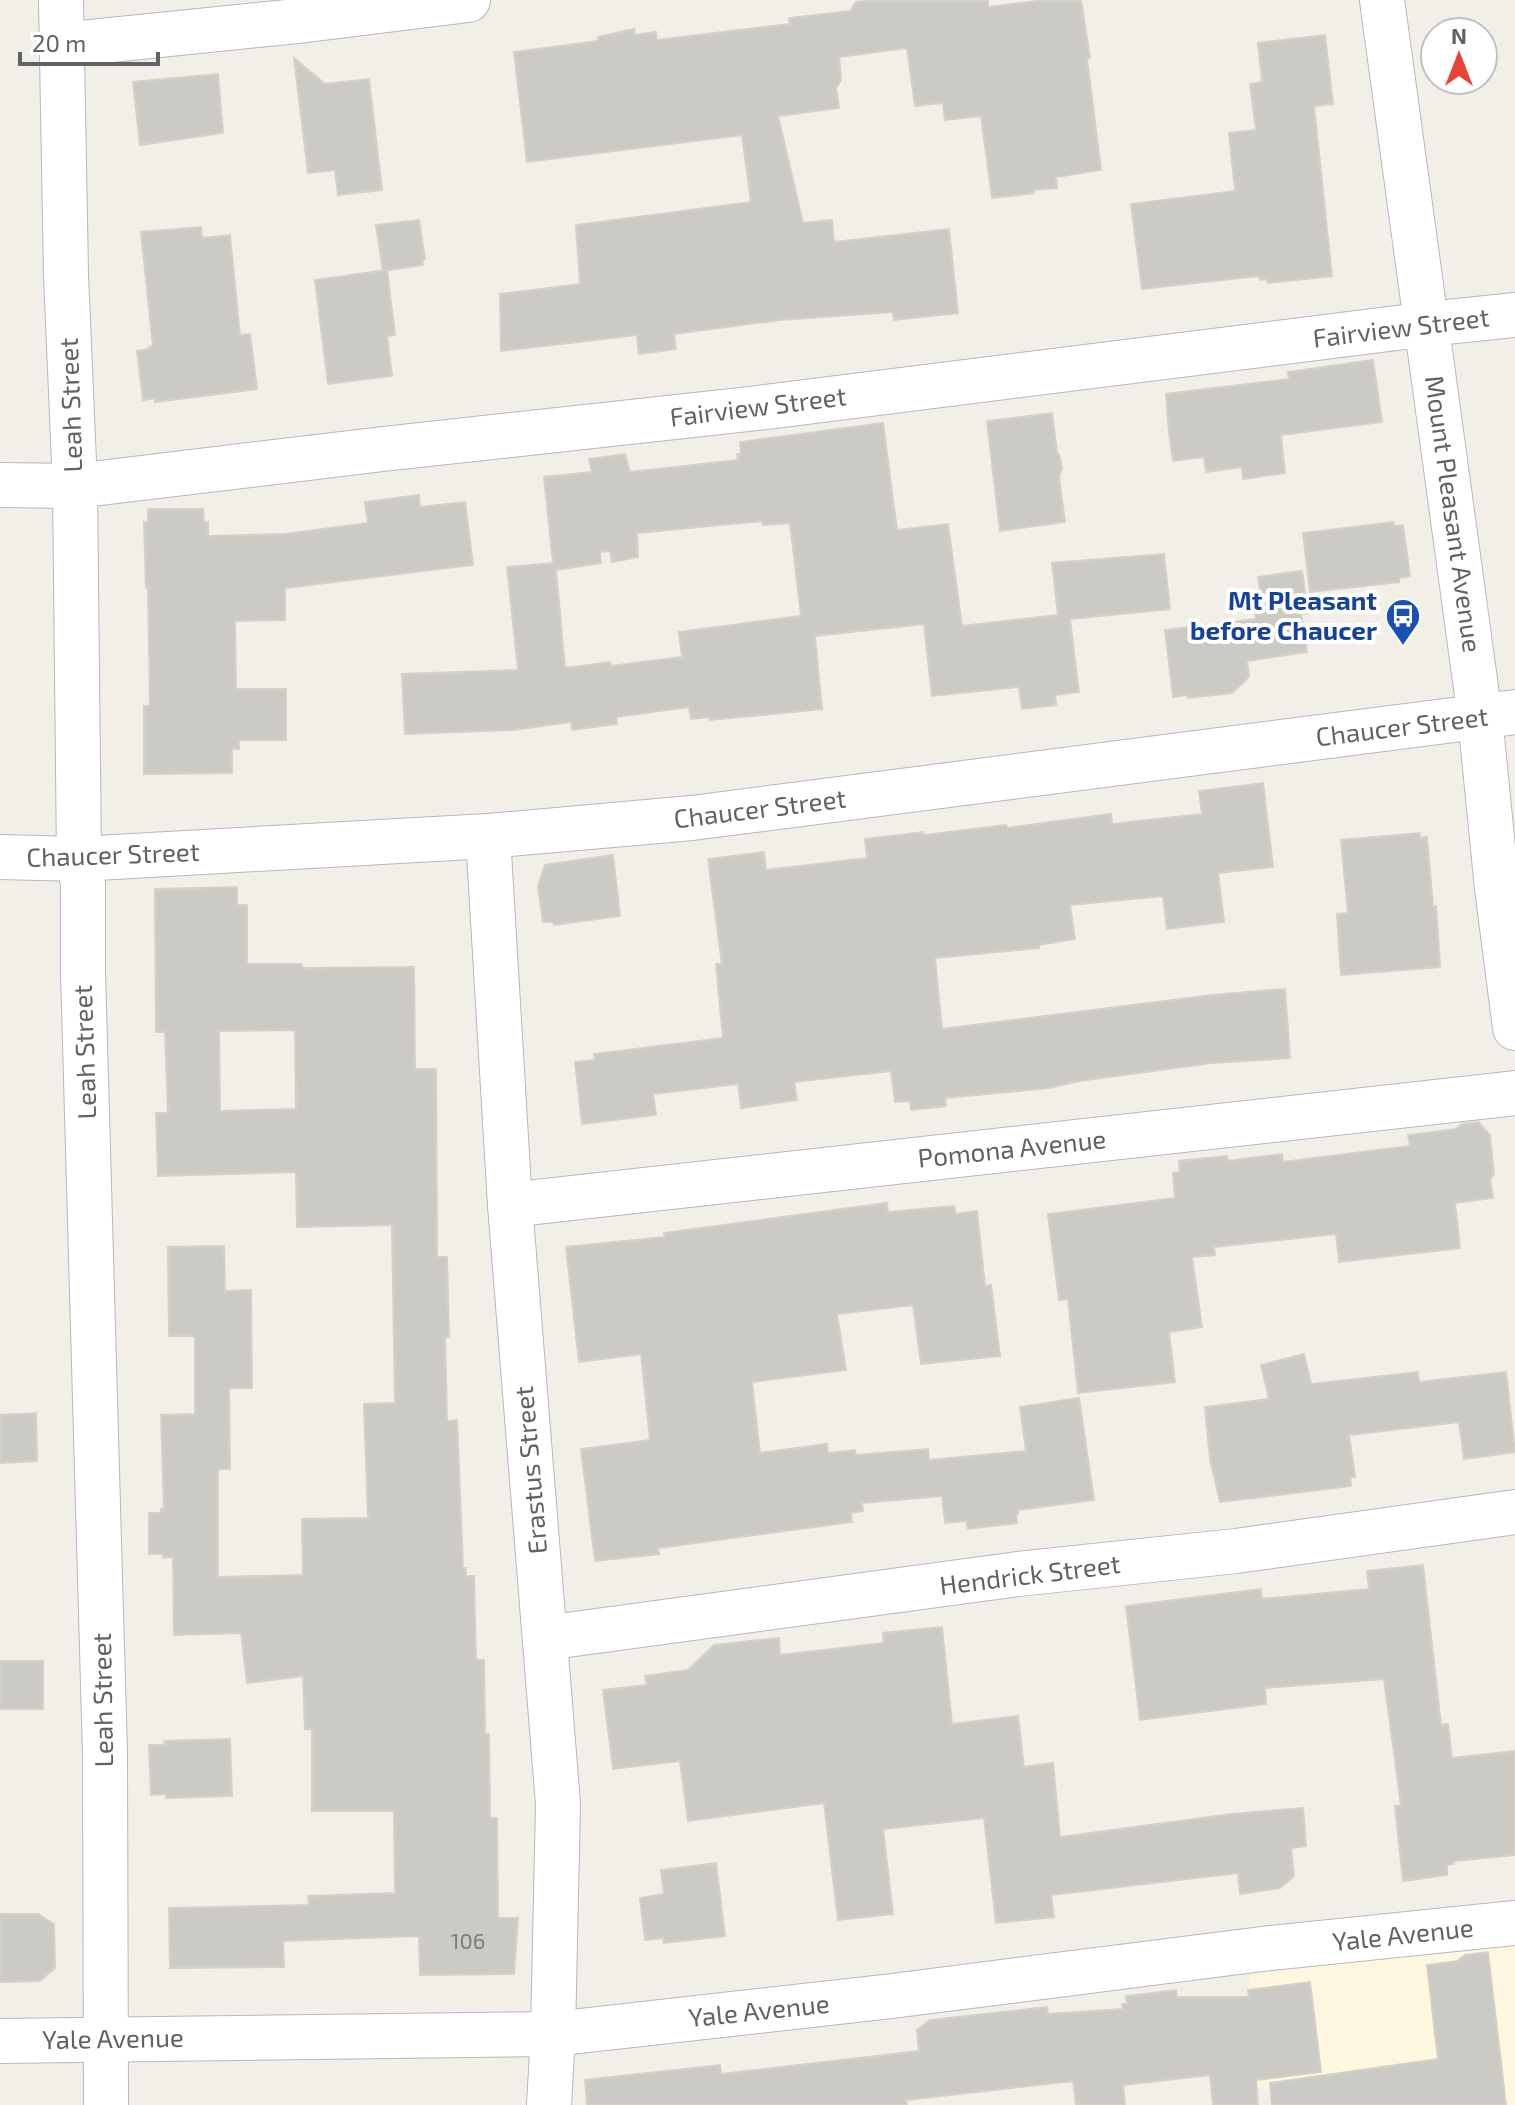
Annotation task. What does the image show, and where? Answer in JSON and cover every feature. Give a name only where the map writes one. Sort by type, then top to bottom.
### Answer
[{"type":"street","name":"Leah Street","points":[[61,0],[66,275],[75,486],[79,859],[83,885],[105,1755],[106,2105]]},
{"type":"street","points":[[62,45],[468,0]]},
{"type":"street","name":"Mount Pleasant Avenue","points":[[1382,0],[1428,324],[1497,714],[1497,888],[1515,1028]]},
{"type":"street","name":"Fairview Street","points":[[0,485],[75,486],[758,408],[1515,315]]},
{"type":"street","name":"Chaucer Street","points":[[0,857],[79,859],[488,836],[692,818],[1497,714]]},
{"type":"street","name":"Erastus Street","points":[[488,836],[510,1205],[558,1804],[549,2105]]},
{"type":"street","name":"Pomona Avenue","points":[[510,1205],[1515,1093]]},
{"type":"street","name":"Hendrick Street","points":[[545,1638],[1018,1574],[1236,1551],[1515,1512]]},
{"type":"street","name":"Yale Avenue","points":[[0,2041],[553,2034],[908,1994],[1262,1949],[1515,1923]]},
{"type":"shaded area","points":[[1515,1919],[1515,2105],[1319,2105],[1318,2099],[1246,2085],[1250,1952]]},
{"type":"building","points":[[988,0],[988,7],[1044,0],[1081,0],[1101,170],[1056,177],[1057,188],[992,198],[981,116],[945,120],[943,103],[915,106],[907,48],[839,57],[841,80],[836,88],[839,108],[778,116],[803,223],[832,220],[834,242],[949,229],[958,313],[894,320],[893,312],[780,320],[674,334],[676,349],[639,354],[637,335],[501,351],[500,294],[580,284],[576,225],[751,202],[742,135],[527,162],[514,52],[598,41],[598,37],[634,29],[635,35],[656,32],[657,40],[790,24],[789,18],[850,11],[856,2]]},
{"type":"building","points":[[1325,35],[1333,104],[1314,106],[1332,276],[1268,283],[1267,279],[1260,280],[1259,276],[1142,289],[1131,204],[1235,191],[1229,133],[1256,130],[1250,84],[1262,82],[1258,43]]},
{"type":"building","points":[[294,58],[325,84],[369,79],[382,190],[338,195],[335,170],[308,173]]},
{"type":"building","points":[[218,74],[223,133],[140,145],[133,82]]},
{"type":"building","points":[[419,220],[425,259],[422,260],[423,265],[383,271],[376,225]]},
{"type":"building","points":[[201,227],[202,238],[230,235],[240,335],[250,334],[257,389],[155,402],[155,398],[143,400],[137,351],[153,346],[141,232]]},
{"type":"building","points":[[387,270],[395,335],[387,336],[392,376],[328,384],[315,280]]},
{"type":"building","points":[[1373,360],[1382,422],[1281,435],[1285,473],[1243,479],[1242,467],[1206,472],[1204,457],[1173,461],[1166,394],[1289,379],[1288,372]]},
{"type":"building","points":[[1052,413],[1062,469],[1059,477],[1065,522],[1000,531],[987,421]]},
{"type":"building","points":[[883,423],[897,530],[948,524],[962,626],[1058,615],[1052,563],[1164,554],[1170,609],[1070,619],[1079,692],[1055,695],[1056,705],[1022,709],[1019,687],[932,696],[924,624],[815,636],[822,709],[710,720],[710,717],[691,719],[689,707],[616,717],[617,724],[572,730],[571,722],[513,730],[405,734],[402,674],[518,670],[507,567],[553,563],[544,477],[592,472],[589,459],[625,454],[630,472],[738,460],[740,442]],"holes":[[[762,521],[763,525],[790,523],[801,616],[679,632],[682,657],[565,668],[556,570],[601,563],[600,552],[610,551],[612,562],[638,557],[637,533]]]},
{"type":"building","points":[[419,495],[420,507],[465,502],[473,565],[285,588],[285,620],[235,621],[236,689],[286,689],[286,740],[239,740],[239,749],[232,749],[232,773],[144,774],[144,706],[150,706],[144,522],[148,522],[148,509],[203,509],[204,522],[208,522],[208,536],[285,534],[368,523],[365,502]]},
{"type":"building","points":[[1393,522],[1394,526],[1403,525],[1410,576],[1399,578],[1399,582],[1310,592],[1303,533]]},
{"type":"building","points":[[1302,571],[1308,613],[1301,614],[1307,652],[1247,661],[1249,677],[1232,693],[1173,697],[1165,630],[1256,619],[1255,614],[1263,612],[1258,577]]},
{"type":"building","points":[[1263,783],[1273,867],[1218,873],[1224,922],[1167,929],[1163,896],[1070,905],[1075,939],[1039,945],[1039,948],[935,958],[942,1029],[1212,995],[1285,989],[1290,1058],[1212,1063],[1049,1088],[945,1098],[946,1106],[911,1110],[910,1101],[895,1102],[891,1071],[794,1082],[797,1100],[741,1108],[738,1084],[653,1094],[656,1115],[582,1124],[575,1062],[595,1060],[594,1054],[723,1038],[716,964],[722,964],[708,859],[764,852],[766,870],[867,858],[865,839],[1006,825],[1007,828],[1111,814],[1112,824],[1202,814],[1199,791]]},
{"type":"building","points":[[1420,833],[1420,838],[1427,837],[1440,967],[1341,975],[1337,914],[1348,913],[1341,840]]},
{"type":"building","points":[[613,855],[620,916],[554,925],[553,922],[543,922],[538,886],[545,865]]},
{"type":"building","points":[[237,887],[237,905],[247,905],[247,964],[302,964],[302,968],[414,967],[415,1069],[436,1069],[437,1257],[447,1257],[447,1421],[457,1420],[463,1568],[466,1568],[466,1576],[474,1576],[476,1660],[484,1660],[490,1818],[497,1818],[498,1918],[518,1918],[514,1974],[420,1975],[419,1936],[283,1941],[284,1967],[170,1968],[169,1908],[309,1905],[308,1896],[395,1893],[394,1811],[312,1811],[312,1729],[305,1729],[303,1676],[247,1683],[241,1633],[174,1635],[173,1557],[149,1554],[149,1513],[161,1513],[164,1509],[161,1415],[195,1414],[195,1336],[169,1336],[168,1247],[224,1246],[225,1291],[251,1290],[252,1388],[229,1388],[230,1469],[218,1469],[218,1577],[303,1575],[302,1519],[368,1518],[364,1404],[395,1403],[392,1225],[297,1227],[296,1172],[158,1176],[156,1113],[168,1113],[165,1032],[156,1032],[155,889]],"holes":[[[295,1030],[296,1109],[220,1111],[219,1031]]]},
{"type":"building","points":[[1478,1122],[1490,1135],[1493,1198],[1455,1203],[1460,1248],[1339,1262],[1336,1234],[1214,1247],[1215,1255],[1192,1257],[1202,1327],[1169,1332],[1175,1382],[1078,1393],[1068,1299],[1059,1300],[1048,1214],[1175,1198],[1173,1173],[1180,1172],[1179,1161],[1227,1156],[1228,1161],[1282,1154],[1283,1162],[1410,1146],[1408,1135],[1456,1129],[1462,1124]]},
{"type":"building","points":[[887,1203],[888,1212],[954,1206],[956,1214],[977,1211],[985,1286],[991,1285],[1000,1356],[921,1364],[913,1305],[837,1314],[846,1370],[752,1382],[760,1453],[827,1444],[828,1453],[855,1450],[856,1455],[928,1449],[929,1460],[1026,1451],[1020,1407],[1079,1398],[1094,1500],[1018,1510],[1017,1523],[968,1529],[966,1521],[945,1523],[942,1496],[862,1503],[863,1511],[851,1513],[852,1522],[658,1548],[659,1554],[595,1561],[581,1449],[650,1440],[641,1354],[579,1362],[566,1247],[665,1237],[664,1233]]},
{"type":"building","points":[[1304,1354],[1311,1384],[1418,1372],[1419,1382],[1506,1372],[1515,1452],[1464,1459],[1459,1422],[1349,1435],[1355,1477],[1350,1477],[1351,1486],[1220,1502],[1210,1459],[1205,1407],[1269,1399],[1261,1365]]},
{"type":"building","points":[[36,1413],[37,1461],[0,1463],[0,1415]]},
{"type":"building","points":[[1423,1565],[1441,1725],[1448,1724],[1452,1758],[1515,1751],[1515,1855],[1454,1861],[1454,1864],[1447,1865],[1447,1875],[1403,1881],[1395,1806],[1401,1805],[1384,1679],[1265,1688],[1266,1704],[1140,1720],[1126,1606],[1261,1589],[1262,1599],[1369,1589],[1367,1571]]},
{"type":"building","points":[[942,1627],[952,1724],[1018,1716],[1024,1767],[1053,1763],[1060,1837],[1232,1814],[1303,1808],[1306,1846],[1291,1848],[1294,1876],[1280,1888],[1240,1894],[1238,1873],[1051,1895],[1054,1917],[996,1923],[984,1818],[883,1829],[893,1914],[838,1920],[824,1803],[688,1821],[680,1761],[613,1769],[603,1690],[647,1685],[645,1676],[688,1670],[714,1645],[779,1638],[780,1655],[884,1643],[883,1633]]},
{"type":"building","points":[[0,1661],[43,1661],[43,1709],[0,1709]]},
{"type":"building","points":[[230,1739],[232,1796],[166,1798],[166,1794],[151,1795],[149,1745],[165,1745],[164,1741]]},
{"type":"building","points":[[716,1863],[725,1936],[664,1943],[663,1938],[645,1940],[640,1898],[664,1894],[661,1870]]},
{"type":"building","points":[[0,1914],[38,1914],[54,1924],[55,1968],[40,1981],[0,1982]]},
{"type":"building","points":[[1488,1952],[1506,2105],[1272,2105],[1270,2083],[1438,2059],[1427,1965]]},
{"type":"building","points":[[1310,1982],[1321,2072],[1256,2080],[1258,2105],[1213,2105],[1210,2075],[1123,2085],[1125,2105],[1076,2105],[1073,2081],[906,2100],[907,2105],[587,2105],[585,2080],[720,2065],[721,2074],[919,2051],[917,2030],[930,2020],[1047,2007],[1048,2014],[1123,2009],[1122,2004],[1127,2004],[1126,1996],[1176,1990],[1177,1997],[1249,1997],[1248,1990]]},
{"type":"place","name":"Mt Pleasant before Chaucer","points":[[1403,647]]}]
